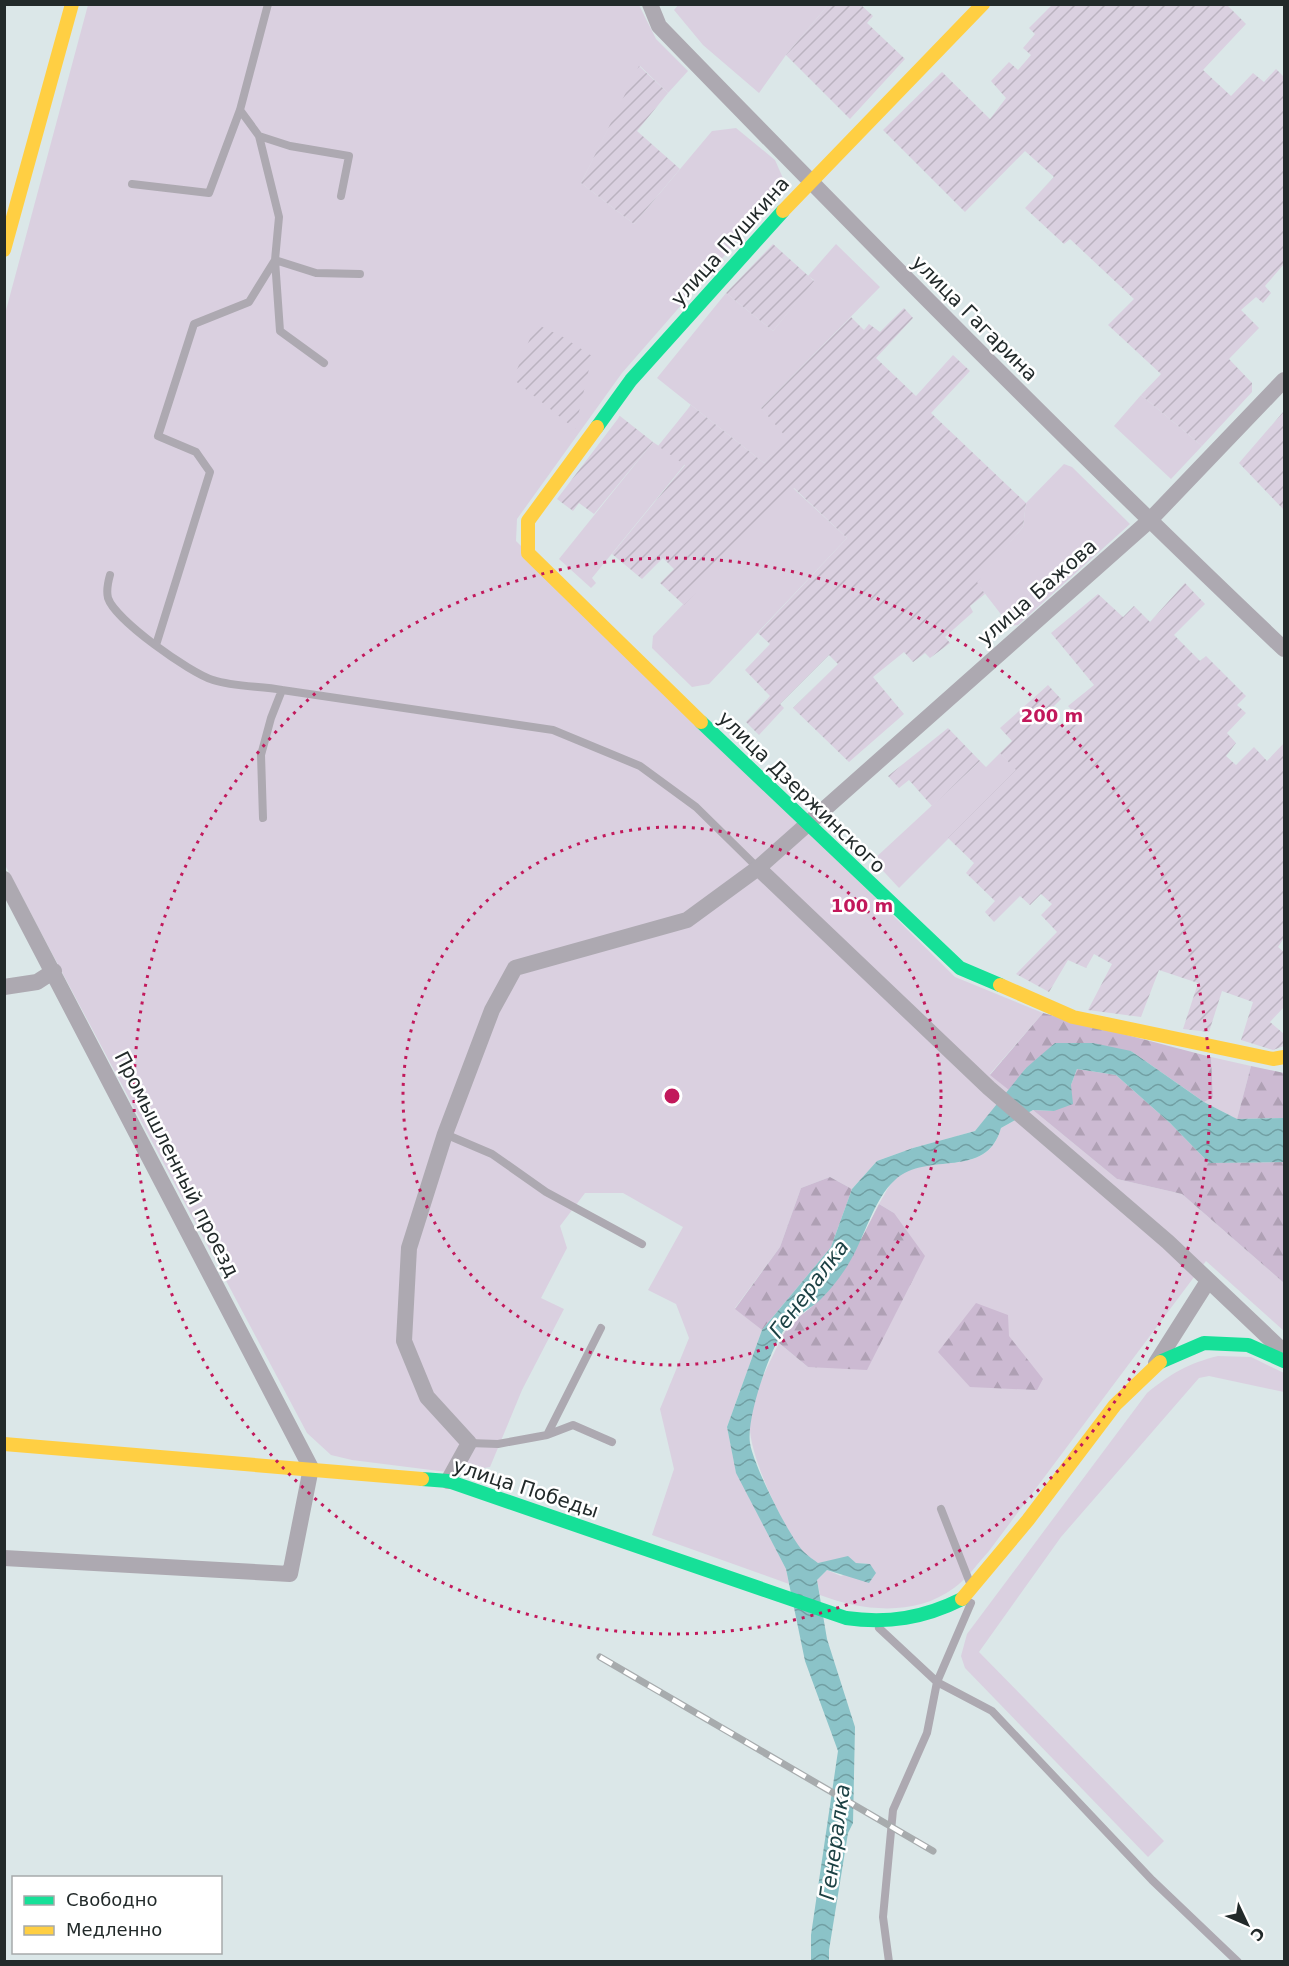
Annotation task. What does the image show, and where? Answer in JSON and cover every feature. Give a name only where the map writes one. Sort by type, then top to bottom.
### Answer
[{"type":"street","points":[[4,250],[72,4]]},
{"type":"street","name":"улица Гагарина","points":[[650,4],[659,26],[810,181],[1149,521],[1284,649]]},
{"type":"street","name":"улица Пушкина","points":[[528,521],[631,380],[810,181],[983,4]]},
{"type":"street","name":"улица Бажова","points":[[469,1443],[427,1397],[404,1341],[409,1248],[445,1134],[492,1010],[515,968],[687,920],[758,868],[1149,521],[1284,380]]},
{"type":"street","name":"улица Дзержинского","points":[[528,521],[528,553],[806,824],[960,968],[1073,1017],[1273,1059],[1284,1057]]},
{"type":"street","points":[[758,868],[989,1088],[1168,1242],[1284,1352]]},
{"type":"street","name":"Промышленный проезд","points":[[4,879],[54,971],[311,1468]]},
{"type":"street","points":[[4,987],[37,982],[54,971]]},
{"type":"street","points":[[1156,1364],[1208,1281]]},
{"type":"street","points":[[1156,1364],[1204,1343],[1248,1345],[1284,1361]]},
{"type":"street","name":"улица Победы","points":[[4,1444],[448,1481],[846,1618],[872,1622],[914,1618],[938,1611],[963,1599],[1115,1405],[1156,1364]]},
{"type":"street","points":[[448,1481],[469,1443]]},
{"type":"street","points":[[4,1558],[290,1574],[311,1468]]},
{"type":"lane","points":[[132,184],[209,194],[240,110],[268,4]]},
{"type":"lane","points":[[240,110],[259,136],[279,217],[275,260],[280,332],[324,363]]},
{"type":"lane","points":[[259,136],[290,146],[349,156],[341,196]]},
{"type":"lane","points":[[275,260],[316,273],[360,274]]},
{"type":"lane","points":[[156,645],[210,472],[196,452],[158,436],[194,324],[249,302],[275,260]]},
{"type":"lane","points":[[110,575],[108,597],[125,622],[156,645],[212,680],[553,730],[640,765],[696,807],[758,868]]},
{"type":"lane","points":[[263,818],[261,755],[271,718],[282,690]]},
{"type":"lane","points":[[445,1134],[492,1154],[546,1192],[642,1244]]},
{"type":"lane","points":[[547,1435],[601,1328]]},
{"type":"lane","points":[[469,1443],[498,1444],[547,1435],[573,1425],[612,1442]]},
{"type":"lane","points":[[889,1962],[883,1917],[893,1810],[927,1733],[938,1682],[977,1583],[941,1509]]},
{"type":"lane","points":[[872,1622],[938,1682],[992,1711],[1152,1880],[1238,1962]]},
{"type":"shaded area","points":[[679,4],[828,5],[786,55],[759,93],[703,45],[674,10]]},
{"type":"shaded area","points":[[860,4],[873,16],[867,23],[905,59],[850,119],[786,55],[828,5]]},
{"type":"shaded area","points":[[88,5],[639,5],[656,39],[688,71],[668,93],[640,66],[581,183],[634,224],[712,131],[736,128],[775,160],[786,185],[622,373],[517,519],[516,541],[955,977],[1043,1013],[990,1074],[1010,1091],[975,1131],[913,1148],[877,1161],[852,1189],[830,1177],[801,1188],[780,1247],[735,1308],[762,1330],[727,1427],[736,1472],[786,1569],[789,1584],[652,1535],[674,1469],[660,1409],[689,1338],[676,1304],[648,1290],[683,1227],[623,1193],[585,1193],[560,1226],[567,1248],[541,1298],[564,1309],[522,1390],[490,1467],[455,1473],[352,1460],[331,1455],[307,1433],[5,865],[5,314]]},
{"type":"shaded area","points":[[1052,5],[1227,5],[1246,24],[1203,70],[1231,96],[1253,73],[1264,82],[1276,69],[1284,77],[1284,264],[1265,286],[1271,293],[1263,303],[1256,297],[1241,310],[1259,328],[1229,359],[1252,383],[1252,392],[1202,446],[1141,395],[1161,374],[1108,325],[1134,299],[1070,239],[1064,244],[1025,208],[1054,177],[1025,151],[965,212],[883,130],[942,72],[990,119],[1006,98],[991,81],[1009,62],[1018,70],[1031,55],[1023,48],[1035,34],[1029,28]]},
{"type":"shaded area","points":[[639,66],[668,93],[637,131],[680,169],[634,224],[581,183]]},
{"type":"shaded area","points":[[773,244],[814,281],[773,331],[726,293]]},
{"type":"shaded area","points":[[836,244],[880,287],[761,408],[787,437],[764,463],[657,378],[726,293],[773,331],[814,280],[808,276]]},
{"type":"shaded area","points":[[904,308],[913,318],[876,358],[916,396],[953,355],[970,371],[931,413],[1026,503],[1023,527],[977,582],[985,594],[970,606],[973,612],[945,637],[950,643],[930,658],[925,653],[913,662],[904,652],[873,677],[904,714],[849,762],[793,708],[838,664],[829,655],[780,704],[784,708],[759,735],[746,722],[770,696],[745,670],[770,644],[758,633],[847,538],[794,488],[684,605],[660,583],[674,569],[663,558],[642,579],[612,554],[685,465],[658,446],[691,405],[764,463],[786,437],[761,408],[851,317],[864,330],[869,324],[880,332]]},
{"type":"shaded area","points":[[536,324],[563,337],[592,356],[575,429],[513,379]]},
{"type":"shaded area","points":[[1141,395],[1202,446],[1171,479],[1114,426]]},
{"type":"shaded area","points":[[1284,411],[1284,510],[1239,463]]},
{"type":"shaded area","points":[[620,416],[653,442],[594,514],[579,503],[573,511],[557,499]]},
{"type":"shaded area","points":[[653,442],[685,464],[592,578],[596,583],[591,588],[559,559]]},
{"type":"shaded area","points":[[1064,464],[1072,467],[1130,524],[1018,625],[1010,626],[976,582],[1023,527],[1026,503]]},
{"type":"shaded area","points":[[793,488],[847,538],[709,684],[692,687],[652,648],[653,636]]},
{"type":"shaded area","points":[[1185,583],[1205,604],[1174,635],[1200,661],[1206,656],[1246,696],[1237,705],[1246,713],[1227,733],[1236,743],[1226,756],[1236,765],[1254,747],[1267,761],[1284,743],[1284,938],[1278,947],[1284,952],[1284,1007],[1270,1022],[1284,1034],[1284,1046],[1273,1050],[1241,1040],[1253,1002],[1222,991],[1209,1032],[1183,1029],[1198,983],[1159,970],[1141,1017],[1088,1010],[1112,964],[1094,954],[1086,968],[1068,960],[1049,992],[1016,974],[1057,932],[1041,915],[1052,904],[1041,894],[1030,905],[1020,896],[994,922],[985,912],[995,901],[966,873],[974,863],[948,838],[1016,770],[1000,753],[1012,741],[1000,728],[1048,685],[1061,699],[1048,712],[1063,729],[1077,716],[1068,706],[1094,685],[1051,633],[1098,594],[1123,617],[1134,606],[1150,622]]},
{"type":"shaded area","points":[[948,728],[980,761],[932,806],[909,780],[899,788],[888,776]]},
{"type":"shaded area","points":[[1000,753],[1017,770],[899,888],[873,860],[980,761],[986,767]]},
{"type":"shaded area","points":[[1211,1057],[1251,1066],[1237,1119],[1204,1102],[1213,1096]]},
{"type":"shaded area","points":[[1033,1110],[1117,1179],[1182,1194],[1284,1283],[1284,1331],[1206,1261],[989,1551],[959,1584],[923,1604],[906,1607],[853,1605],[820,1595],[817,1580],[827,1570],[841,1576],[870,1564],[856,1563],[848,1557],[818,1563],[803,1552],[786,1526],[760,1469],[750,1434],[752,1411],[765,1371],[779,1343],[808,1367],[894,1213],[879,1204],[894,1180],[907,1171],[922,1166],[954,1163],[982,1155],[993,1144],[1001,1128]]},
{"type":"shaded area","points":[[1218,1356],[1251,1357],[1284,1373],[1284,1392],[1209,1376],[1199,1378],[1061,1537],[979,1652],[1164,1841],[1148,1857],[965,1668],[961,1656],[967,1634],[1147,1393],[1180,1370]]},
{"type":"green space","points":[[1043,1013],[1211,1057],[1213,1097],[1204,1102],[1131,1051],[1026,1068],[1010,1091],[990,1075]]},
{"type":"green space","points":[[1251,1066],[1284,1073],[1284,1118],[1237,1119]]},
{"type":"green space","points":[[1077,1069],[1116,1075],[1170,1123],[1209,1163],[1284,1162],[1284,1283],[1182,1194],[1117,1179],[1033,1110],[1054,1111],[1071,1085]]},
{"type":"green space","points":[[830,1177],[852,1189],[831,1247],[762,1330],[735,1309],[780,1247],[801,1188]]},
{"type":"green space","points":[[879,1204],[894,1213],[925,1256],[867,1370],[808,1367],[779,1343],[793,1322],[823,1296],[847,1264]]},
{"type":"green space","points":[[976,1303],[1008,1315],[1009,1336],[1043,1379],[1037,1390],[970,1387],[938,1352]]},
{"type":"water","name":"Генералка","points":[[1055,1043],[1093,1043],[1131,1051],[1204,1102],[1237,1119],[1284,1118],[1284,1162],[1209,1163],[1170,1123],[1116,1075],[1077,1069],[1071,1085],[1073,1104],[1054,1111],[1033,1110],[1001,1128],[993,1144],[983,1154],[970,1160],[908,1171],[895,1180],[881,1197],[840,1277],[821,1299],[789,1323],[780,1337],[760,1384],[750,1432],[750,1443],[764,1483],[797,1544],[818,1563],[848,1556],[856,1563],[870,1564],[876,1573],[869,1583],[827,1570],[817,1580],[827,1639],[855,1727],[853,1823],[848,1833],[829,1961],[811,1961],[811,1935],[838,1751],[805,1661],[786,1569],[736,1473],[727,1427],[762,1330],[831,1247],[852,1189],[877,1161],[913,1148],[975,1131],[1026,1068]]},
{"type":"railway","points":[[600,1657],[933,1851]]},
{"type":"traffic: fast","points":[[597,427],[631,380],[783,211]]},
{"type":"traffic: fast","points":[[701,722],[960,968],[1000,985]]},
{"type":"traffic: fast","points":[[1160,1362],[1204,1343],[1248,1345],[1284,1361]]},
{"type":"traffic: fast","points":[[422,1479],[448,1481],[846,1618],[861,1620],[906,1618],[934,1611],[962,1599]]},
{"type":"traffic: slow","points":[[4,250],[72,4]]},
{"type":"traffic: slow","points":[[783,211],[983,4]]},
{"type":"traffic: slow","points":[[597,427],[528,521],[528,553],[701,722]]},
{"type":"traffic: slow","points":[[1000,985],[1073,1017],[1273,1059],[1284,1057]]},
{"type":"traffic: slow","points":[[962,1599],[1028,1520],[1115,1405],[1160,1362]]},
{"type":"traffic: slow","points":[[4,1444],[422,1479]]}]
